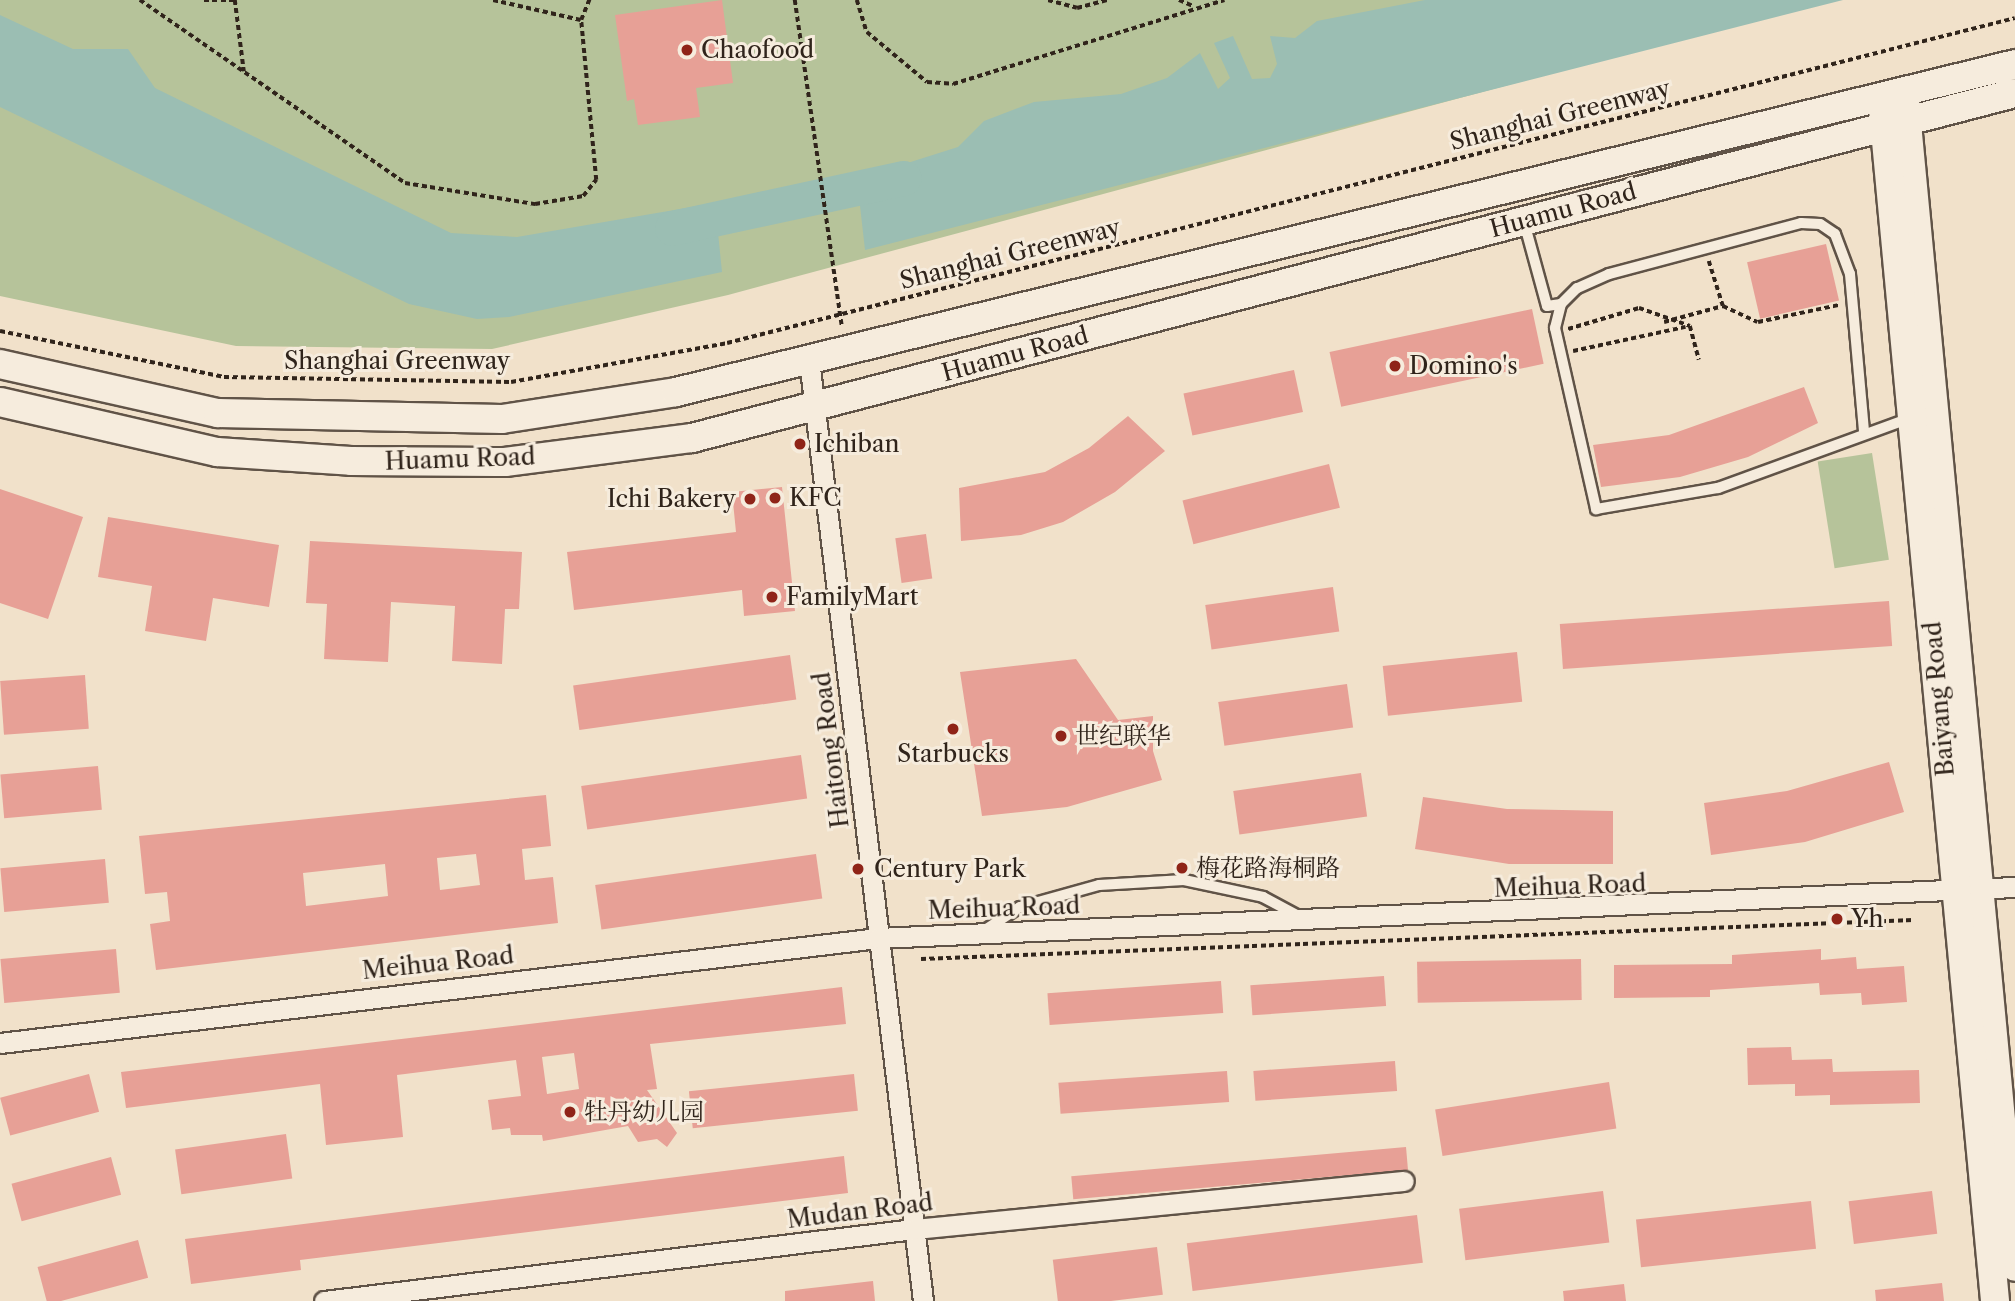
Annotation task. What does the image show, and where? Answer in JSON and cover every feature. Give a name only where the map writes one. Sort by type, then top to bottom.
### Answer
[{"type":"main road","name":"Huamu Road","points":[[0,402],[217,452],[491,462],[692,438],[1524,220],[1894,109],[2015,64]]},
{"type":"main road","name":"Huamu Road","points":[[0,364],[218,413],[502,419],[676,392],[1894,109],[2015,93]]},
{"type":"main road","name":"Baiyang Road","points":[[1894,109],[1912,418],[2015,1267]]},
{"type":"main road","name":"Baiyang Road","points":[[1894,109],[1969,892],[1995,1301]]},
{"type":"street","name":"Haitong Road","points":[[809,360],[923,1301]]},
{"type":"street","name":"Meihua Road","points":[[0,1043],[878,938],[1969,892],[2015,887]]},
{"type":"street","name":"Mudan Road","points":[[324,1301],[914,1229],[1404,1181]]},
{"type":"lane","points":[[1524,220],[1548,306],[1561,304]]},
{"type":"lane","points":[[1864,431],[1853,302],[1843,248],[1820,224],[1801,223],[1609,274],[1577,288],[1561,304],[1555,332],[1596,509],[1718,488],[1864,431],[1912,418]]},
{"type":"lane","points":[[981,933],[1020,907],[1099,885],[1184,880],[1264,897],[1307,920]]},
{"type":"path","points":[[140,0],[405,183],[535,204],[583,196],[596,180],[580,20],[589,0]]},
{"type":"path","points":[[204,0],[236,0],[244,71]]},
{"type":"path","points":[[494,0],[580,20]]},
{"type":"path","points":[[795,0],[844,338]]},
{"type":"path","points":[[858,0],[867,32],[926,82],[953,84],[1194,6],[1224,0]]},
{"type":"path","points":[[1048,0],[1077,8],[1107,0]]},
{"type":"path","points":[[1179,0],[1194,6]]},
{"type":"path","name":"Shanghai Greenway","points":[[0,331],[224,377],[511,382],[727,343],[2015,18]]},
{"type":"path","points":[[1706,248],[1723,306]]},
{"type":"path","points":[[1664,322],[1723,306],[1758,322],[1853,302]]},
{"type":"path","points":[[1555,332],[1639,308],[1664,322],[1690,326]]},
{"type":"path","points":[[1560,353],[1690,326]]},
{"type":"path","points":[[1690,326],[1699,360]]},
{"type":"path","points":[[921,959],[1913,920]]},
{"type":"green space","points":[[0,0],[1824,0],[728,295],[492,349],[236,346],[0,296]]},
{"type":"green space","points":[[1872,453],[1889,560],[1835,568],[1818,462]]},
{"type":"water","points":[[1425,0],[1843,0],[865,250],[857,179],[958,147],[984,121],[1034,102],[1121,94],[1167,78],[1200,53],[1218,89],[1230,78],[1214,43],[1233,36],[1252,79],[1270,78],[1277,64],[1270,36],[1295,38],[1317,21]]},
{"type":"water","points":[[0,15],[73,49],[128,49],[155,88],[451,233],[517,237],[715,203],[722,272],[509,317],[477,319],[409,304],[0,107]]},
{"type":"building","points":[[722,0],[733,83],[696,88],[700,117],[638,125],[634,99],[627,101],[615,15]]},
{"type":"building","points":[[1826,244],[1839,301],[1760,319],[1747,262]]},
{"type":"building","points":[[1532,309],[1544,364],[1341,407],[1330,352]]},
{"type":"building","points":[[1294,370],[1303,412],[1192,436],[1183,393]]},
{"type":"building","points":[[1804,387],[1818,423],[1748,457],[1680,477],[1601,487],[1593,445],[1669,435]]},
{"type":"building","points":[[1128,416],[1165,451],[1115,492],[1063,522],[1021,535],[961,541],[959,488],[1045,472],[1089,448]]},
{"type":"building","points":[[1329,464],[1340,508],[1193,544],[1182,501]]},
{"type":"building","points":[[782,487],[795,611],[744,616],[742,590],[574,610],[567,552],[736,532],[732,492]]},
{"type":"building","points":[[0,489],[83,517],[48,619],[0,603]]},
{"type":"building","points":[[108,517],[279,545],[269,607],[213,598],[206,641],[145,631],[152,586],[98,577]]},
{"type":"building","points":[[926,534],[932,579],[902,583],[895,538]]},
{"type":"building","points":[[310,541],[522,552],[519,609],[505,609],[502,664],[452,661],[455,606],[391,602],[388,662],[324,659],[327,604],[306,603]]},
{"type":"building","points":[[1333,587],[1339,632],[1212,650],[1205,605]]},
{"type":"building","points":[[1889,601],[1892,646],[1563,669],[1560,624]]},
{"type":"building","points":[[1517,652],[1522,702],[1388,716],[1383,666]]},
{"type":"building","points":[[790,655],[796,700],[579,730],[573,685]]},
{"type":"building","name":"世纪联华","points":[[1076,659],[1118,720],[1153,716],[1153,751],[1162,780],[1067,807],[982,816],[960,672]]},
{"type":"building","points":[[85,675],[89,729],[4,735],[0,681]]},
{"type":"building","points":[[1347,684],[1353,728],[1224,746],[1218,702]]},
{"type":"building","points":[[801,755],[807,799],[587,829],[581,786]]},
{"type":"building","points":[[1889,762],[1904,812],[1805,842],[1711,855],[1704,803],[1787,791]]},
{"type":"building","points":[[98,766],[102,810],[4,818],[0,775]]},
{"type":"building","points":[[1361,773],[1367,817],[1239,835],[1233,791]]},
{"type":"building","points":[[546,795],[551,846],[522,849],[525,880],[553,877],[558,923],[156,970],[150,924],[170,921],[167,892],[145,894],[139,836]],"holes":[[[476,854],[480,885],[440,890],[437,858]],[[385,864],[388,896],[306,906],[303,873]]]},
{"type":"building","points":[[1423,797],[1507,809],[1613,811],[1613,864],[1509,864],[1415,849]]},
{"type":"building","points":[[816,854],[822,899],[601,930],[595,885]]},
{"type":"building","points":[[105,859],[109,903],[4,912],[0,868]]},
{"type":"building","points":[[116,949],[120,993],[4,1003],[0,959]]},
{"type":"building","points":[[1821,949],[1821,960],[1856,957],[1857,969],[1904,966],[1907,1002],[1862,1005],[1861,993],[1820,995],[1819,983],[1710,990],[1710,997],[1614,998],[1614,965],[1732,964],[1732,955]]},
{"type":"building","points":[[1581,959],[1582,1000],[1418,1003],[1417,962]]},
{"type":"building","points":[[1384,976],[1386,1006],[1252,1015],[1250,985]]},
{"type":"building","points":[[1221,981],[1223,1013],[1050,1025],[1047,993]]},
{"type":"building","points":[[842,987],[846,1024],[650,1044],[657,1089],[647,1090],[677,1133],[667,1147],[657,1139],[638,1142],[628,1126],[543,1141],[542,1135],[511,1135],[510,1128],[492,1130],[488,1100],[521,1096],[516,1060],[397,1075],[403,1137],[326,1145],[320,1084],[126,1108],[121,1072]],"holes":[[[574,1053],[579,1089],[547,1094],[542,1057]]]},
{"type":"building","points":[[1791,1047],[1792,1060],[1832,1059],[1833,1072],[1919,1070],[1920,1103],[1830,1105],[1830,1095],[1795,1096],[1795,1084],[1748,1085],[1747,1048]]},
{"type":"building","points":[[1395,1061],[1397,1091],[1255,1101],[1253,1071]]},
{"type":"building","points":[[1227,1071],[1229,1102],[1061,1114],[1058,1083]]},
{"type":"building","points":[[89,1074],[99,1112],[10,1135],[0,1098]]},
{"type":"building","points":[[854,1074],[858,1111],[693,1128],[689,1091]]},
{"type":"building","points":[[1609,1082],[1616,1128],[1443,1156],[1435,1110]]},
{"type":"building","points":[[286,1134],[292,1179],[181,1194],[175,1150]]},
{"type":"building","points":[[1406,1147],[1408,1170],[1073,1199],[1071,1176]]},
{"type":"building","points":[[844,1156],[848,1193],[300,1260],[301,1270],[191,1284],[185,1239]]},
{"type":"building","points":[[111,1157],[121,1195],[22,1221],[12,1184]]},
{"type":"building","points":[[1603,1191],[1609,1243],[1465,1260],[1459,1209]]},
{"type":"building","points":[[1932,1191],[1937,1234],[1854,1244],[1849,1201]]},
{"type":"building","points":[[1811,1201],[1816,1249],[1641,1267],[1636,1219]]},
{"type":"building","points":[[1417,1215],[1423,1263],[1193,1291],[1187,1243]]},
{"type":"building","points":[[138,1240],[148,1278],[61,1301],[47,1301],[38,1267]]},
{"type":"building","points":[[1157,1247],[1163,1295],[1111,1301],[1058,1301],[1053,1260]]},
{"type":"building","points":[[873,1281],[875,1301],[785,1301],[785,1291]]},
{"type":"building","points":[[1942,1283],[1944,1301],[1876,1301],[1875,1290]]},
{"type":"building","points":[[1624,1284],[1626,1301],[1564,1301],[1563,1291]]},
{"type":"waterway","points":[[672,228],[904,178]]},
{"type":"place","name":"Chaofood","points":[[687,50]]},
{"type":"place","name":"Domino's","points":[[1395,366]]},
{"type":"place","name":"Ichiban","points":[[800,444]]},
{"type":"place","name":"KFC","points":[[775,498]]},
{"type":"place","name":"Ichi Bakery","points":[[750,499]]},
{"type":"place","name":"FamilyMart","points":[[772,597]]},
{"type":"place","name":"Starbucks","points":[[953,729]]},
{"type":"place","name":"世纪联华","points":[[1061,736]]},
{"type":"place","name":"梅花路海桐路","points":[[1182,868]]},
{"type":"place","name":"Century Park","points":[[858,869]]},
{"type":"place","name":"Yh","points":[[1837,919]]},
{"type":"place","name":"牡丹幼儿园","points":[[570,1112]]}]
